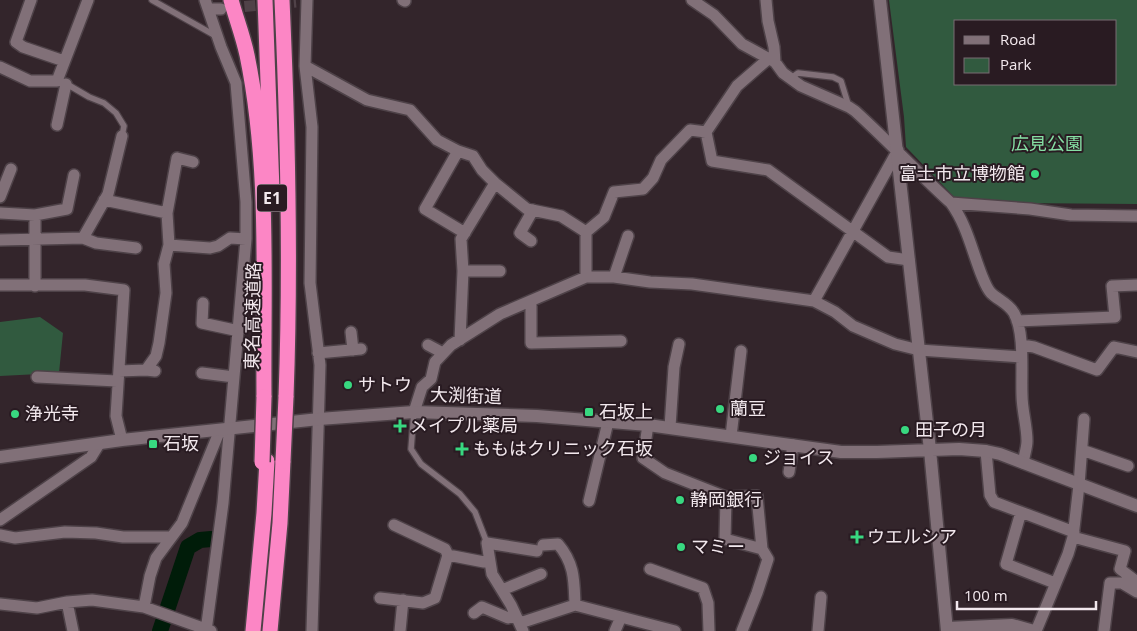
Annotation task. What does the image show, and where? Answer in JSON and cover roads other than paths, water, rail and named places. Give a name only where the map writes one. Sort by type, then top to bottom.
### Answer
[{"type":"highway","name":"東名高速道路","points":[[266,0],[273,235],[267,397]]},
{"type":"highway","name":"東名高速道路","points":[[270,631],[280,523],[286,396],[289,240],[287,133],[298,1]]},
{"type":"highway","points":[[226,4],[246,53],[259,148],[263,206],[267,397],[264,513],[253,631]]},
{"type":"street","points":[[31,0],[16,42],[23,47],[64,61]]},
{"type":"street","points":[[57,125],[64,61],[88,0]]},
{"type":"street","points":[[692,0],[714,15],[742,44],[772,60],[783,73],[802,86],[849,107],[898,150],[909,164],[951,203],[962,221],[982,276],[990,292],[1013,311],[1017,321],[1027,441],[1023,463]]},
{"type":"street","points":[[766,0],[768,21],[774,47],[772,60],[737,86],[706,132],[712,161],[768,170],[888,257],[910,260]]},
{"type":"street","points":[[880,0],[910,260],[947,630],[993,624],[1012,625],[1035,631],[1068,554],[1073,534],[1084,419]]},
{"type":"street","points":[[298,1],[312,127],[310,283],[320,365],[312,631]]},
{"type":"street","points":[[0,604],[37,608],[67,602],[92,600],[144,608],[166,616],[185,627],[207,631],[223,502],[225,430],[239,331],[246,239],[246,202],[236,83],[207,5],[226,4]]},
{"type":"street","points":[[305,66],[367,100],[410,110],[436,140],[473,156],[494,183],[527,208],[561,216],[586,232]]},
{"type":"street","points":[[0,67],[30,81],[62,82]]},
{"type":"street","points":[[586,232],[604,217],[614,192],[643,189],[653,178],[661,160],[690,130],[706,132]]},
{"type":"street","points":[[83,238],[108,194],[122,136]]},
{"type":"street","points":[[814,301],[898,150]]},
{"type":"street","points":[[458,151],[425,208],[464,233]]},
{"type":"street","points":[[37,377],[118,376],[151,370],[159,343],[166,293],[164,264],[168,245],[167,213],[177,158],[193,162]]},
{"type":"street","points":[[0,197],[11,169]]},
{"type":"street","points":[[0,213],[35,216],[67,208],[74,175]]},
{"type":"street","points":[[460,340],[463,271],[460,239],[494,183]]},
{"type":"street","points":[[104,200],[167,213]]},
{"type":"street","points":[[951,203],[1030,209],[1071,215],[1137,216]]},
{"type":"street","points":[[531,241],[520,233],[533,210]]},
{"type":"street","points":[[35,216],[35,286]]},
{"type":"street","points":[[586,232],[586,276]]},
{"type":"street","points":[[614,277],[628,236]]},
{"type":"street","points":[[0,240],[83,238],[96,243],[136,248]]},
{"type":"street","points":[[168,245],[210,248],[218,246],[230,238],[246,239]]},
{"type":"street","points":[[463,271],[500,271]]},
{"type":"street","points":[[414,412],[416,400],[422,387],[431,380],[434,362],[450,345],[500,314],[586,276],[692,284],[814,301],[835,312],[853,326],[865,332],[895,344],[919,350],[1021,351],[1034,347],[1097,370],[1114,347],[1137,352]]},
{"type":"street","points":[[0,285],[85,285],[124,290],[116,416],[122,440]]},
{"type":"street","points":[[1017,321],[1115,317],[1112,286],[1137,286]]},
{"type":"street","points":[[531,301],[531,343],[621,341]]},
{"type":"street","points":[[203,303],[202,323],[239,331]]},
{"type":"street","points":[[318,353],[357,349],[351,332]]},
{"type":"street","points":[[670,427],[674,367],[679,344]]},
{"type":"street","points":[[428,345],[443,353]]},
{"type":"street","points":[[731,436],[741,351]]},
{"type":"street","points":[[202,372],[234,376]]},
{"type":"street","name":"大渕街道","points":[[0,457],[122,440],[319,419],[414,412],[537,416],[670,427],[842,452],[986,450],[1137,506]]},
{"type":"street","points":[[589,501],[608,422]]},
{"type":"street","points":[[648,425],[643,458],[665,473],[726,497],[757,496],[762,549],[768,559],[742,631]]},
{"type":"street","points":[[144,608],[150,576],[158,557],[182,523],[225,430]]},
{"type":"street","points":[[0,520],[91,457],[100,444]]},
{"type":"street","points":[[789,472],[794,445]]},
{"type":"street","points":[[986,450],[990,495],[994,502],[1073,534],[1125,551],[1120,569],[1137,582]]},
{"type":"street","points":[[1082,450],[1128,466]]},
{"type":"street","points":[[726,497],[725,538],[762,549]]},
{"type":"street","points":[[1021,512],[1006,564],[1055,583]]},
{"type":"street","points":[[380,598],[424,602],[435,598],[448,555],[444,548],[394,525]]},
{"type":"street","points":[[0,535],[16,538],[65,532],[96,533],[123,537],[171,537]]},
{"type":"street","points":[[148,537],[158,557]]},
{"type":"street","points":[[520,623],[492,574],[488,543],[540,548],[558,544],[574,573],[575,605]]},
{"type":"street","points":[[448,555],[484,562]]},
{"type":"street","points":[[650,569],[703,588],[708,603],[709,631]]},
{"type":"street","points":[[502,590],[541,574]]},
{"type":"street","points":[[1104,631],[1110,583],[1122,583],[1137,592]]},
{"type":"street","points":[[818,631],[821,597]]},
{"type":"street","points":[[400,631],[403,600]]},
{"type":"street","points":[[67,602],[73,631]]},
{"type":"street","points":[[474,612],[482,607],[520,623],[575,605],[621,617],[654,629],[675,631]]},
{"type":"street","points":[[614,631],[621,617]]},
{"type":"lane","points":[[152,0],[218,37]]},
{"type":"lane","points":[[791,78],[798,73],[834,77],[841,81],[849,107]]},
{"type":"lane","points":[[62,82],[104,103],[116,113],[124,126],[122,136]]},
{"type":"lane","points":[[414,412],[411,449],[421,464],[460,494],[476,512],[488,543]]},
{"type":"waterway","points":[[160,631],[188,547],[200,540],[211,539]]},
{"type":"tunnel","points":[[228,8],[296,2]]},
{"type":"place","name":"富士市立博物館","points":[[1035,174]]},
{"type":"place","name":"サトウ","points":[[348,385]]},
{"type":"place","name":"蘭豆","points":[[720,409]]},
{"type":"place","name":"石坂上","points":[[589,412]]},
{"type":"place","name":"浄光寺","points":[[15,414]]},
{"type":"place","name":"メイプル薬局","points":[[400,426]]},
{"type":"place","name":"田子の月","points":[[905,430]]},
{"type":"place","name":"石坂","points":[[153,444]]},
{"type":"place","name":"ももはクリニック石坂","points":[[462,449]]},
{"type":"place","name":"ジョイス","points":[[753,458]]},
{"type":"place","name":"静岡銀行","points":[[680,500]]},
{"type":"place","name":"ウエルシア","points":[[857,537]]},
{"type":"place","name":"マミー","points":[[681,547]]},
{"type":"park label","name":"広見公園","points":[[1047,144]]}]
